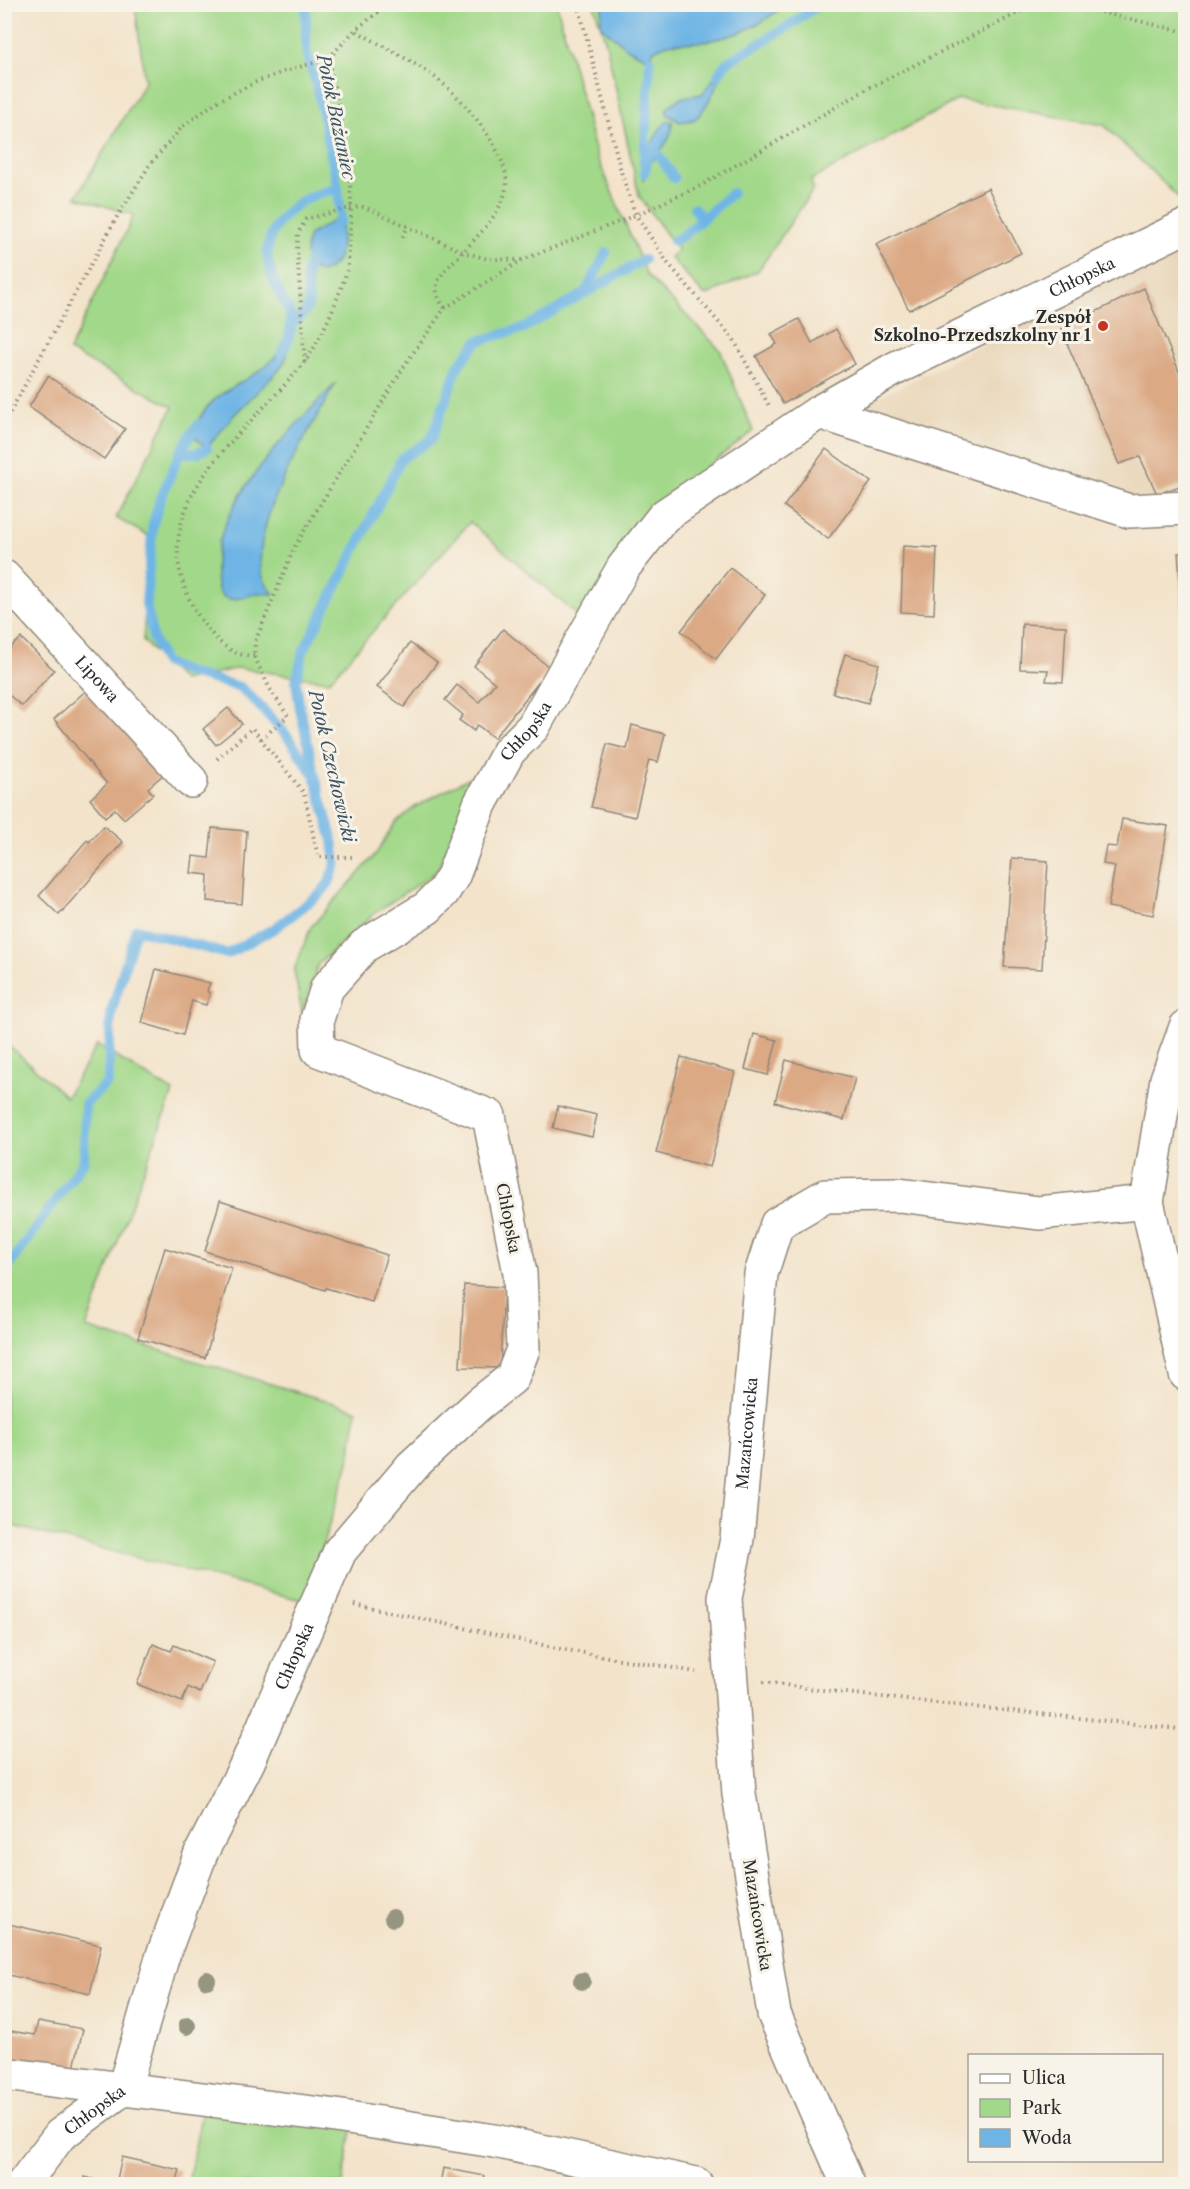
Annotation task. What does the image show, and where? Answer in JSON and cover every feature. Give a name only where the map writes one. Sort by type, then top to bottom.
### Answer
[{"type":"street","name":"Chłopska","points":[[23,2184],[60,2135],[124,2088],[163,1955],[201,1853],[248,1762],[340,1551],[412,1466],[478,1404],[512,1378],[523,1349],[520,1273],[489,1116],[318,1050],[317,1019],[327,988],[364,946],[427,908],[443,892],[453,876],[480,804],[509,751],[533,727],[623,568],[664,516],[819,412],[896,368],[1185,226]]},
{"type":"street","points":[[819,412],[1129,511],[1185,508]]},
{"type":"street","name":"Lipowa","points":[[4,577],[191,781]]},
{"type":"street","points":[[1185,1027],[1167,1079],[1147,1202],[1185,1374]]},
{"type":"street","name":"Mazańcowicka","points":[[848,2184],[774,2014],[739,1794],[726,1598],[737,1539],[761,1274],[777,1224],[825,1196],[899,1195],[1039,1214],[1147,1202]]},
{"type":"street","points":[[4,2074],[329,2115],[494,2141],[696,2184]]},
{"type":"path","points":[[4,423],[117,217],[149,166],[182,127],[216,102],[256,82],[326,60],[354,30],[389,4]]},
{"type":"path","points":[[578,4],[622,175],[636,214],[667,262],[734,340],[784,435]]},
{"type":"path","points":[[261,739],[288,716],[270,689],[254,656],[255,642],[295,546],[406,363],[445,308],[522,260],[700,186],[869,88],[1036,4]]},
{"type":"path","points":[[1066,4],[1185,32]]},
{"type":"path","points":[[354,30],[442,83],[465,107],[498,151],[507,177],[503,200],[486,225],[438,281],[436,294],[445,308]]},
{"type":"path","points":[[254,656],[232,651],[204,626],[190,602],[180,573],[178,546],[185,508],[200,479],[305,363],[330,315],[347,269],[353,207],[346,138],[326,60]]},
{"type":"path","points":[[305,363],[297,250],[298,232],[306,219],[353,207],[372,210],[463,252],[488,259],[522,260]]},
{"type":"path","points":[[403,237],[408,226]]},
{"type":"path","points":[[191,781],[252,728],[304,793],[318,857],[355,857]]},
{"type":"shaded area","name":"Zespół Szkolno-Przedszkolny nr 1","points":[[1185,242],[1185,498],[1134,502],[856,409]]},
{"type":"green space","points":[[135,5],[557,5],[597,157],[647,275],[720,350],[753,431],[634,524],[582,619],[470,522],[329,681],[238,668],[183,681],[143,641],[150,537],[116,518],[173,407],[69,351],[134,215],[76,197],[145,82]]},
{"type":"green space","points":[[594,5],[1185,5],[1185,204],[1104,125],[959,99],[811,180],[813,190],[758,271],[705,296],[670,257],[678,250],[639,196],[606,43]]},
{"type":"green space","points":[[483,770],[437,871],[375,913],[318,964],[302,1013],[294,970],[311,927],[376,854],[395,823],[415,807]]},
{"type":"green space","points":[[4,1041],[66,1097],[97,1045],[173,1092],[86,1328],[357,1410],[349,1462],[305,1601],[5,1524]]},
{"type":"green space","points":[[203,2105],[353,2125],[343,2184],[188,2184]]},
{"type":"water","points":[[602,4],[784,5],[744,31],[721,38],[664,45],[653,51],[650,60],[627,48],[601,26]]},
{"type":"water","points":[[726,63],[718,84],[695,119],[680,122],[667,114],[667,108],[680,98],[702,94]]},
{"type":"water","points":[[668,121],[672,121],[669,139],[651,163],[643,181],[647,157],[654,140]]},
{"type":"water","points":[[338,195],[339,205],[340,209],[335,203]]},
{"type":"water","points":[[340,213],[342,240],[337,260],[321,273],[315,271],[307,258],[306,247],[309,235],[340,217]]},
{"type":"water","points":[[289,342],[286,359],[279,370],[235,414],[207,448],[191,434],[206,408],[214,400],[266,366]]},
{"type":"water","points":[[336,383],[286,474],[266,524],[261,548],[261,570],[264,580],[274,594],[260,593],[232,599],[224,597],[218,589],[216,572],[218,547],[227,521],[258,470]]},
{"type":"building","points":[[988,188],[1021,253],[909,310],[876,244]]},
{"type":"building","points":[[1144,288],[1186,388],[1186,484],[1157,494],[1140,457],[1119,464],[1061,329]]},
{"type":"building","points":[[799,319],[812,343],[836,329],[855,364],[783,404],[756,356],[777,344],[771,334]]},
{"type":"building","points":[[48,376],[125,429],[104,459],[29,407]]},
{"type":"building","points":[[826,449],[871,482],[828,539],[784,506]]},
{"type":"building","points":[[903,546],[937,548],[934,614],[901,612]]},
{"type":"building","points":[[1178,553],[1186,553],[1186,628],[1184,628]]},
{"type":"building","points":[[730,568],[765,595],[716,659],[681,631]]},
{"type":"building","points":[[1022,624],[1066,626],[1063,682],[1046,681],[1048,670],[1020,669]]},
{"type":"building","points":[[503,629],[550,668],[494,738],[477,725],[474,731],[459,720],[463,715],[445,700],[457,685],[479,702],[495,683],[474,666]]},
{"type":"building","points":[[21,638],[54,670],[22,706],[4,691],[4,643],[10,648]]},
{"type":"building","points":[[410,643],[437,663],[404,707],[377,687]]},
{"type":"building","points":[[845,654],[879,664],[868,703],[833,693]]},
{"type":"building","points":[[90,687],[165,773],[148,788],[153,794],[124,819],[115,809],[105,817],[90,799],[107,784],[54,719]]},
{"type":"building","points":[[228,708],[242,724],[216,745],[203,729]]},
{"type":"building","points":[[632,725],[665,734],[658,762],[649,760],[635,817],[591,807],[607,744],[627,749]]},
{"type":"building","points":[[1122,819],[1168,826],[1153,915],[1108,907],[1115,866],[1103,864],[1106,846],[1117,847]]},
{"type":"building","points":[[104,826],[123,842],[59,915],[39,896],[87,840],[89,842]]},
{"type":"building","points":[[212,828],[247,831],[242,904],[207,901],[208,875],[191,873],[193,856],[209,858]]},
{"type":"building","points":[[1012,858],[1048,861],[1042,969],[1004,967]]},
{"type":"building","points":[[156,969],[210,983],[207,991],[210,994],[206,1005],[192,1001],[183,1035],[142,1023]]},
{"type":"building","points":[[754,1034],[777,1040],[768,1075],[745,1069]]},
{"type":"building","points":[[681,1057],[735,1072],[710,1167],[656,1153]]},
{"type":"building","points":[[786,1060],[855,1078],[844,1120],[775,1102]]},
{"type":"building","points":[[558,1106],[597,1115],[592,1137],[553,1128]]},
{"type":"building","points":[[220,1201],[387,1255],[372,1302],[326,1288],[325,1290],[205,1251]]},
{"type":"building","points":[[165,1248],[232,1268],[205,1358],[138,1338]]},
{"type":"building","points":[[464,1285],[504,1287],[500,1368],[460,1367]]},
{"type":"building","points":[[153,1644],[171,1651],[174,1645],[213,1662],[200,1693],[188,1687],[182,1702],[137,1684]]},
{"type":"building","points":[[4,1923],[101,1945],[90,1994],[4,1974]]},
{"type":"building","points":[[38,2021],[83,2029],[73,2072],[4,2061],[4,2030],[35,2035]]},
{"type":"building","points":[[122,2157],[180,2170],[176,2184],[116,2184]]},
{"type":"building","points":[[443,2168],[485,2176],[483,2184],[440,2184]]},
{"type":"building","points":[[85,2177],[112,2184],[84,2184]]},
{"type":"waterway","name":"Potok Bażaniec","points":[[281,354],[290,335],[291,320],[269,267],[270,238],[282,218],[294,206],[314,195],[338,189],[318,90],[306,51],[306,4]]},
{"type":"waterway","name":"Potok Czechowicki","points":[[718,75],[726,63],[787,27],[820,4]]},
{"type":"waterway","points":[[644,164],[650,60]]},
{"type":"waterway","name":"Potok Czechowicki","points":[[644,173],[649,156],[657,145]]},
{"type":"waterway","points":[[658,154],[674,178]]},
{"type":"waterway","points":[[331,229],[341,221],[338,189]]},
{"type":"waterway","points":[[674,241],[732,193]]},
{"type":"waterway","points":[[694,208],[702,219]]},
{"type":"waterway","points":[[290,326],[300,318],[308,306],[307,272],[312,253]]},
{"type":"waterway","name":"Potok Czechowicki","points":[[4,1272],[84,1161],[85,1104],[108,1082],[111,1013],[136,929],[227,954],[275,928],[320,894],[329,883],[336,863],[333,841],[315,776],[296,682],[303,652],[402,458],[431,440],[458,366],[478,341],[524,328],[585,293],[606,253]]},
{"type":"waterway","points":[[585,293],[644,260]]},
{"type":"waterway","name":"Potok Bażaniec","points":[[199,424],[180,453],[160,500],[153,524],[146,603],[153,638],[164,662],[186,672],[240,687],[288,737],[311,771]]},
{"type":"waterway","points":[[180,453],[197,453],[207,448]]},
{"type":"place","name":"Zespół Szkolno-Przedszkolny nr 1","points":[[1103,326]]}]
